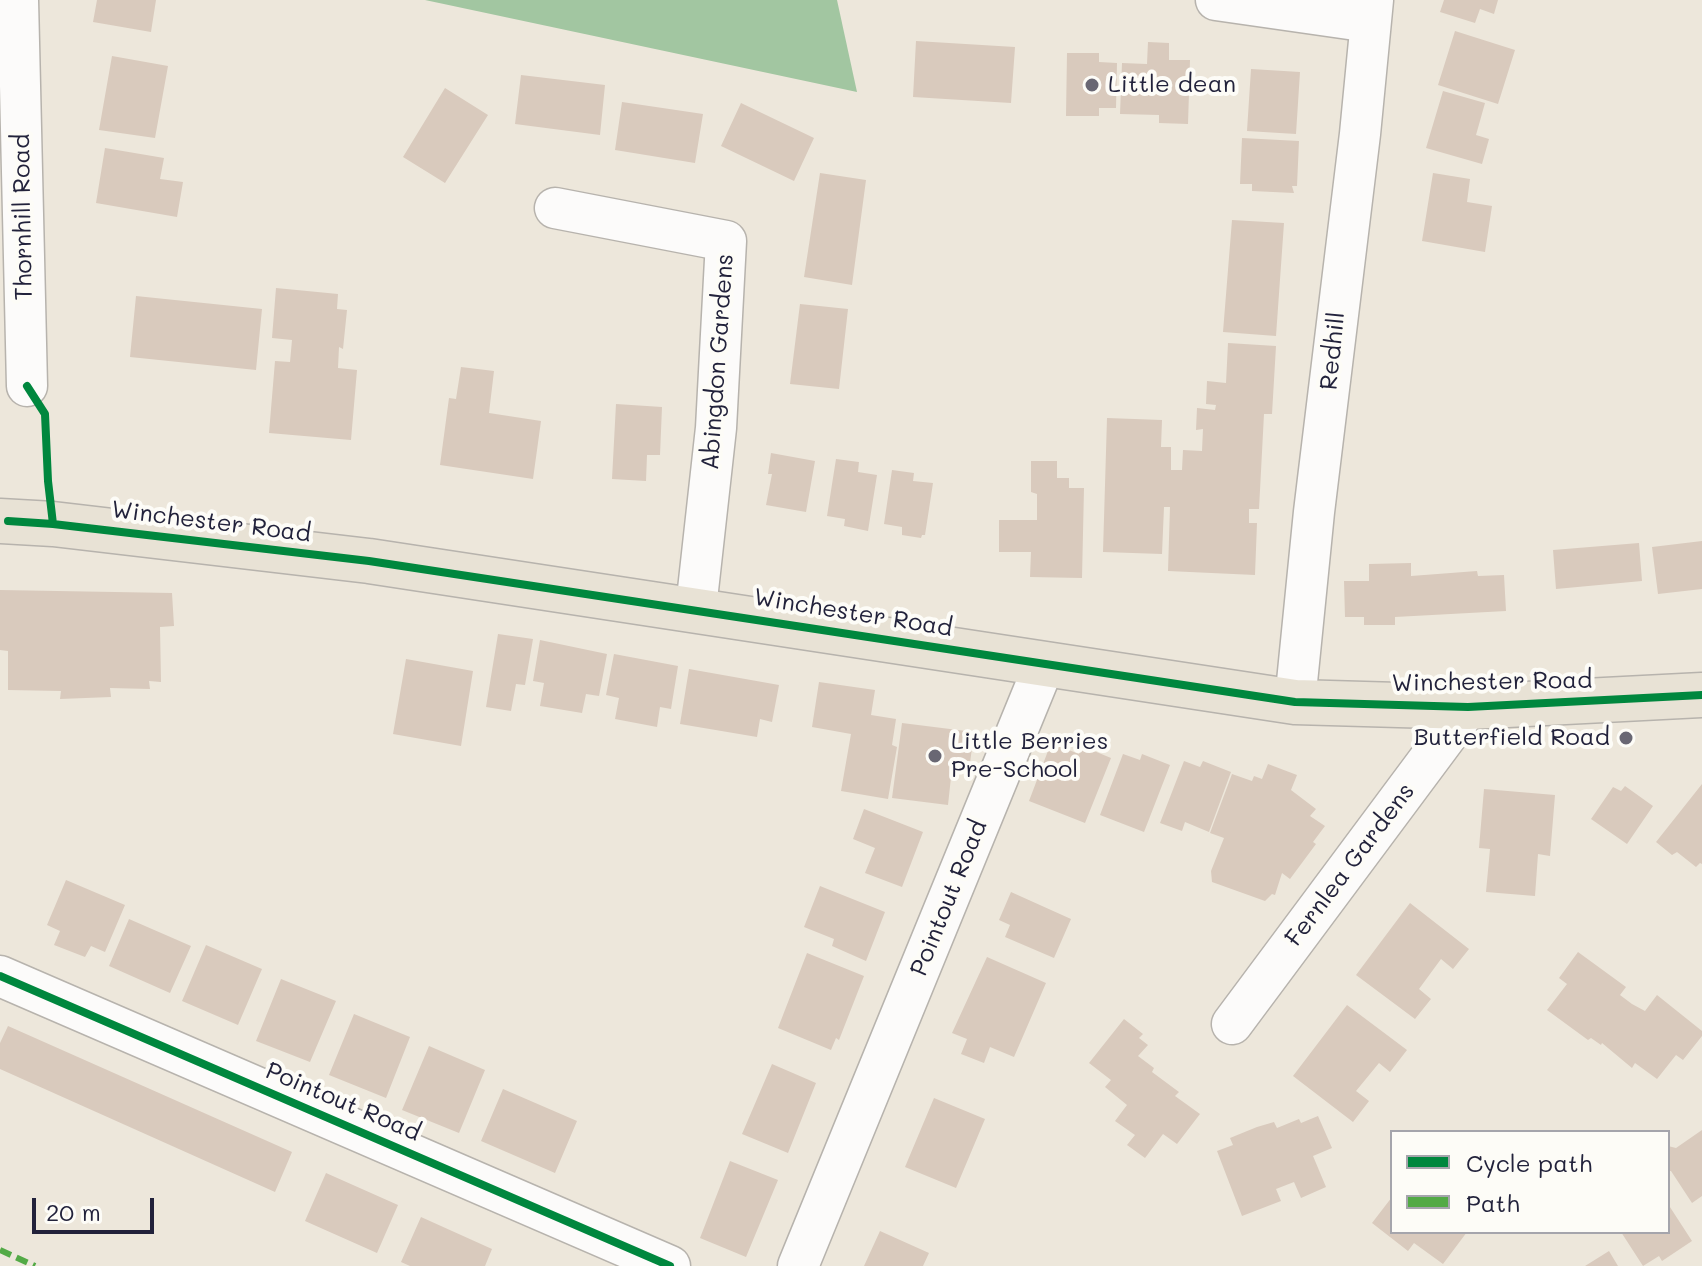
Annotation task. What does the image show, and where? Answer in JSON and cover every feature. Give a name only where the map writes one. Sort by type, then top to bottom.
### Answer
[{"type":"main road","name":"Winchester Road","points":[[0,521],[53,524],[369,561],[696,608],[1295,702],[1468,707],[1702,695]]},
{"type":"street","name":"Thornhill Road","points":[[18,0],[27,386]]},
{"type":"street","points":[[1216,0],[1371,11]]},
{"type":"street","name":"Redhill","points":[[1295,702],[1314,512],[1360,134],[1371,11]]},
{"type":"street","name":"Abingdon Gardens","points":[[555,208],[726,241],[716,428],[696,608]]},
{"type":"street","name":"Pointout Road","points":[[798,1266],[1045,663]]},
{"type":"street","name":"Fernlea Gardens","points":[[1232,1024],[1468,707]]},
{"type":"street","name":"Pointout Road","points":[[0,976],[670,1266]]},
{"type":"green space","points":[[425,0],[837,0],[857,92]]},
{"type":"building","points":[[97,0],[156,0],[151,32],[93,22]]},
{"type":"building","points":[[1444,0],[1498,0],[1494,14],[1480,9],[1475,23],[1440,12]]},
{"type":"building","points":[[1455,31],[1515,50],[1498,104],[1438,85]]},
{"type":"building","points":[[916,41],[1015,47],[1011,103],[913,97]]},
{"type":"building","points":[[1148,42],[1169,43],[1169,60],[1190,60],[1188,124],[1159,123],[1159,115],[1120,114],[1122,63],[1147,64]]},
{"type":"building","name":"Little dean","points":[[1067,53],[1099,53],[1099,62],[1117,63],[1116,108],[1099,108],[1099,116],[1066,116]]},
{"type":"building","points":[[112,56],[168,66],[155,138],[99,130]]},
{"type":"building","points":[[1251,69],[1300,72],[1296,134],[1247,131]]},
{"type":"building","points":[[521,75],[605,85],[600,135],[515,124]]},
{"type":"building","points":[[445,88],[488,115],[445,183],[403,157]]},
{"type":"building","points":[[1443,91],[1485,103],[1476,135],[1489,139],[1482,164],[1426,148]]},
{"type":"building","points":[[622,102],[703,114],[695,163],[615,150]]},
{"type":"building","points":[[741,103],[814,138],[794,181],[721,146]]},
{"type":"building","points":[[1242,138],[1299,141],[1297,186],[1292,186],[1294,193],[1252,191],[1252,184],[1240,184]]},
{"type":"building","points":[[105,148],[164,158],[160,179],[183,182],[177,217],[96,203]]},
{"type":"building","points":[[820,173],[866,180],[852,285],[804,277]]},
{"type":"building","points":[[1433,173],[1470,179],[1467,202],[1492,206],[1485,252],[1422,241]]},
{"type":"building","points":[[1232,220],[1284,223],[1276,336],[1223,332]]},
{"type":"building","points":[[276,288],[338,294],[337,309],[347,310],[338,368],[357,370],[351,440],[269,433],[275,361],[290,362],[292,340],[272,338]]},
{"type":"building","points":[[136,296],[262,309],[256,370],[130,357]]},
{"type":"building","points":[[800,304],[848,309],[839,389],[790,384]]},
{"type":"building","points":[[1228,343],[1276,346],[1272,414],[1264,414],[1259,509],[1249,509],[1249,523],[1257,523],[1255,575],[1168,571],[1170,507],[1164,507],[1162,554],[1103,552],[1107,418],[1162,420],[1161,447],[1171,447],[1171,470],[1182,470],[1183,450],[1202,451],[1203,429],[1196,430],[1197,408],[1215,410],[1216,405],[1206,404],[1207,381],[1226,383]]},
{"type":"building","points":[[461,367],[494,371],[489,413],[541,421],[533,479],[440,465],[449,398],[456,399]]},
{"type":"building","points":[[616,404],[662,407],[660,455],[647,455],[646,481],[612,479]]},
{"type":"building","points":[[771,453],[815,461],[806,512],[766,505],[772,474],[768,474]]},
{"type":"building","points":[[836,459],[859,462],[858,472],[877,475],[868,531],[844,526],[845,519],[827,516]]},
{"type":"building","points":[[1031,461],[1057,461],[1057,478],[1069,478],[1069,488],[1084,488],[1082,578],[1030,577],[1031,552],[999,552],[999,520],[1037,520],[1037,494],[1031,492]]},
{"type":"building","points":[[892,470],[914,473],[913,481],[933,483],[925,535],[921,538],[902,535],[902,527],[884,524]]},
{"type":"building","points":[[1702,541],[1702,589],[1658,594],[1652,547]]},
{"type":"building","points":[[1639,543],[1642,581],[1556,589],[1553,550]]},
{"type":"building","points":[[1411,563],[1411,576],[1477,571],[1478,576],[1504,575],[1506,611],[1395,617],[1395,625],[1364,625],[1364,617],[1345,617],[1344,581],[1369,581],[1369,564]]},
{"type":"building","points":[[0,590],[172,593],[174,626],[160,627],[161,682],[149,681],[150,689],[110,688],[111,697],[60,699],[61,691],[8,690],[8,651],[0,650]]},
{"type":"building","points":[[498,634],[533,639],[525,685],[516,684],[511,711],[486,707]]},
{"type":"building","points":[[540,640],[607,654],[599,696],[586,694],[582,713],[540,706],[544,683],[533,681]]},
{"type":"building","points":[[614,654],[678,666],[671,709],[660,707],[657,727],[615,719],[619,698],[606,695]]},
{"type":"building","points":[[406,659],[473,671],[461,746],[393,734]]},
{"type":"building","points":[[689,669],[779,685],[772,722],[760,719],[757,737],[680,724]]},
{"type":"building","points":[[819,682],[875,690],[871,715],[896,719],[892,745],[897,747],[888,799],[841,791],[851,734],[812,727]]},
{"type":"building","points":[[902,723],[974,732],[969,771],[952,768],[948,805],[892,798]]},
{"type":"building","points":[[1051,743],[1079,754],[1082,746],[1111,758],[1085,823],[1029,801]]},
{"type":"building","points":[[1123,754],[1140,760],[1142,754],[1170,765],[1144,832],[1100,815]]},
{"type":"building","points":[[1184,761],[1200,767],[1203,761],[1231,772],[1209,832],[1185,822],[1182,831],[1160,823]]},
{"type":"building","points":[[1268,764],[1297,775],[1291,790],[1316,809],[1310,816],[1325,826],[1313,842],[1316,844],[1290,879],[1282,873],[1275,895],[1272,894],[1265,901],[1212,882],[1211,871],[1224,838],[1210,833],[1232,774],[1252,781],[1254,776],[1262,779]]},
{"type":"building","points":[[1702,784],[1702,864],[1696,867],[1677,852],[1672,855],[1656,842]]},
{"type":"building","points":[[1625,786],[1653,806],[1627,844],[1591,819],[1613,787],[1621,791]]},
{"type":"building","points":[[1484,789],[1555,795],[1550,856],[1538,854],[1535,896],[1486,892],[1490,849],[1479,848]]},
{"type":"building","points":[[864,809],[923,832],[902,887],[865,873],[875,848],[853,839]]},
{"type":"building","points":[[66,880],[125,905],[105,952],[91,946],[85,957],[54,945],[60,931],[47,925]]},
{"type":"building","points":[[820,886],[885,912],[866,961],[832,946],[834,939],[804,927]]},
{"type":"building","points":[[1011,892],[1071,919],[1054,958],[1005,937],[1010,925],[999,920]]},
{"type":"building","points":[[1410,903],[1469,949],[1453,969],[1441,959],[1419,989],[1431,999],[1415,1019],[1356,975]]},
{"type":"building","points":[[129,919],[191,946],[170,993],[109,966]]},
{"type":"building","points":[[206,945],[262,969],[238,1025],[182,1001]]},
{"type":"building","points":[[1578,952],[1626,987],[1620,995],[1632,1004],[1645,1011],[1657,995],[1702,1031],[1702,1036],[1683,1060],[1676,1055],[1657,1079],[1635,1063],[1632,1068],[1602,1043],[1591,1038],[1588,1040],[1547,1010],[1567,984],[1559,978]]},
{"type":"building","points":[[807,953],[864,976],[839,1040],[836,1038],[831,1050],[778,1028]]},
{"type":"building","points":[[987,957],[1046,983],[1014,1057],[990,1047],[984,1063],[961,1054],[967,1039],[952,1033]]},
{"type":"building","points":[[281,979],[336,1001],[310,1062],[256,1041]]},
{"type":"building","points":[[1347,1005],[1407,1050],[1390,1072],[1379,1063],[1356,1091],[1369,1101],[1353,1122],[1293,1076]]},
{"type":"building","points":[[354,1014],[410,1037],[386,1098],[329,1075]]},
{"type":"building","points":[[1124,1019],[1143,1034],[1139,1038],[1148,1045],[1138,1056],[1154,1068],[1152,1072],[1179,1092],[1175,1096],[1200,1114],[1177,1144],[1163,1134],[1145,1158],[1127,1145],[1135,1135],[1115,1121],[1127,1105],[1105,1087],[1111,1080],[1089,1063]]},
{"type":"building","points":[[8,1026],[292,1152],[275,1192],[0,1069],[0,1043]]},
{"type":"building","points":[[429,1046],[485,1070],[459,1133],[402,1110]]},
{"type":"building","points":[[772,1064],[816,1083],[788,1153],[742,1134]]},
{"type":"building","points":[[503,1089],[577,1121],[555,1173],[481,1141]]},
{"type":"building","points":[[934,1098],[985,1119],[956,1188],[905,1167]]},
{"type":"building","points":[[1318,1116],[1332,1148],[1313,1156],[1326,1187],[1301,1198],[1294,1182],[1276,1189],[1281,1201],[1242,1216],[1217,1151],[1233,1145],[1230,1138],[1257,1127],[1274,1122],[1277,1128],[1299,1119],[1301,1123]]},
{"type":"building","points":[[1702,1130],[1702,1196],[1692,1203],[1670,1171],[1670,1146],[1676,1148]]},
{"type":"building","points":[[730,1161],[778,1180],[746,1257],[700,1238]]},
{"type":"building","points":[[326,1173],[398,1205],[377,1253],[305,1221]]},
{"type":"building","points":[[1390,1200],[1390,1234],[1466,1234],[1443,1264],[1414,1243],[1408,1251],[1372,1223]]},
{"type":"building","points":[[1670,1207],[1692,1241],[1662,1261],[1659,1256],[1643,1266],[1622,1234],[1670,1234]]},
{"type":"building","points":[[421,1217],[492,1249],[485,1266],[410,1266],[401,1262]]},
{"type":"building","points":[[880,1231],[929,1253],[923,1266],[864,1266]]},
{"type":"building","points":[[1609,1251],[1618,1266],[1585,1266]]},
{"type":"marked path","points":[[0,1250],[35,1266]]},
{"type":"cycle path","points":[[27,386],[45,414],[53,524]]},
{"type":"cycle path","points":[[8,521],[369,561],[1295,702],[1468,707],[1702,695]]},
{"type":"cycle path","points":[[0,976],[670,1266]]},
{"type":"place","name":"Little dean","points":[[1092,85]]},
{"type":"place","name":"Butterfield Road","points":[[1626,738]]},
{"type":"place","name":"Little Berries Pre-School","points":[[935,756]]}]
